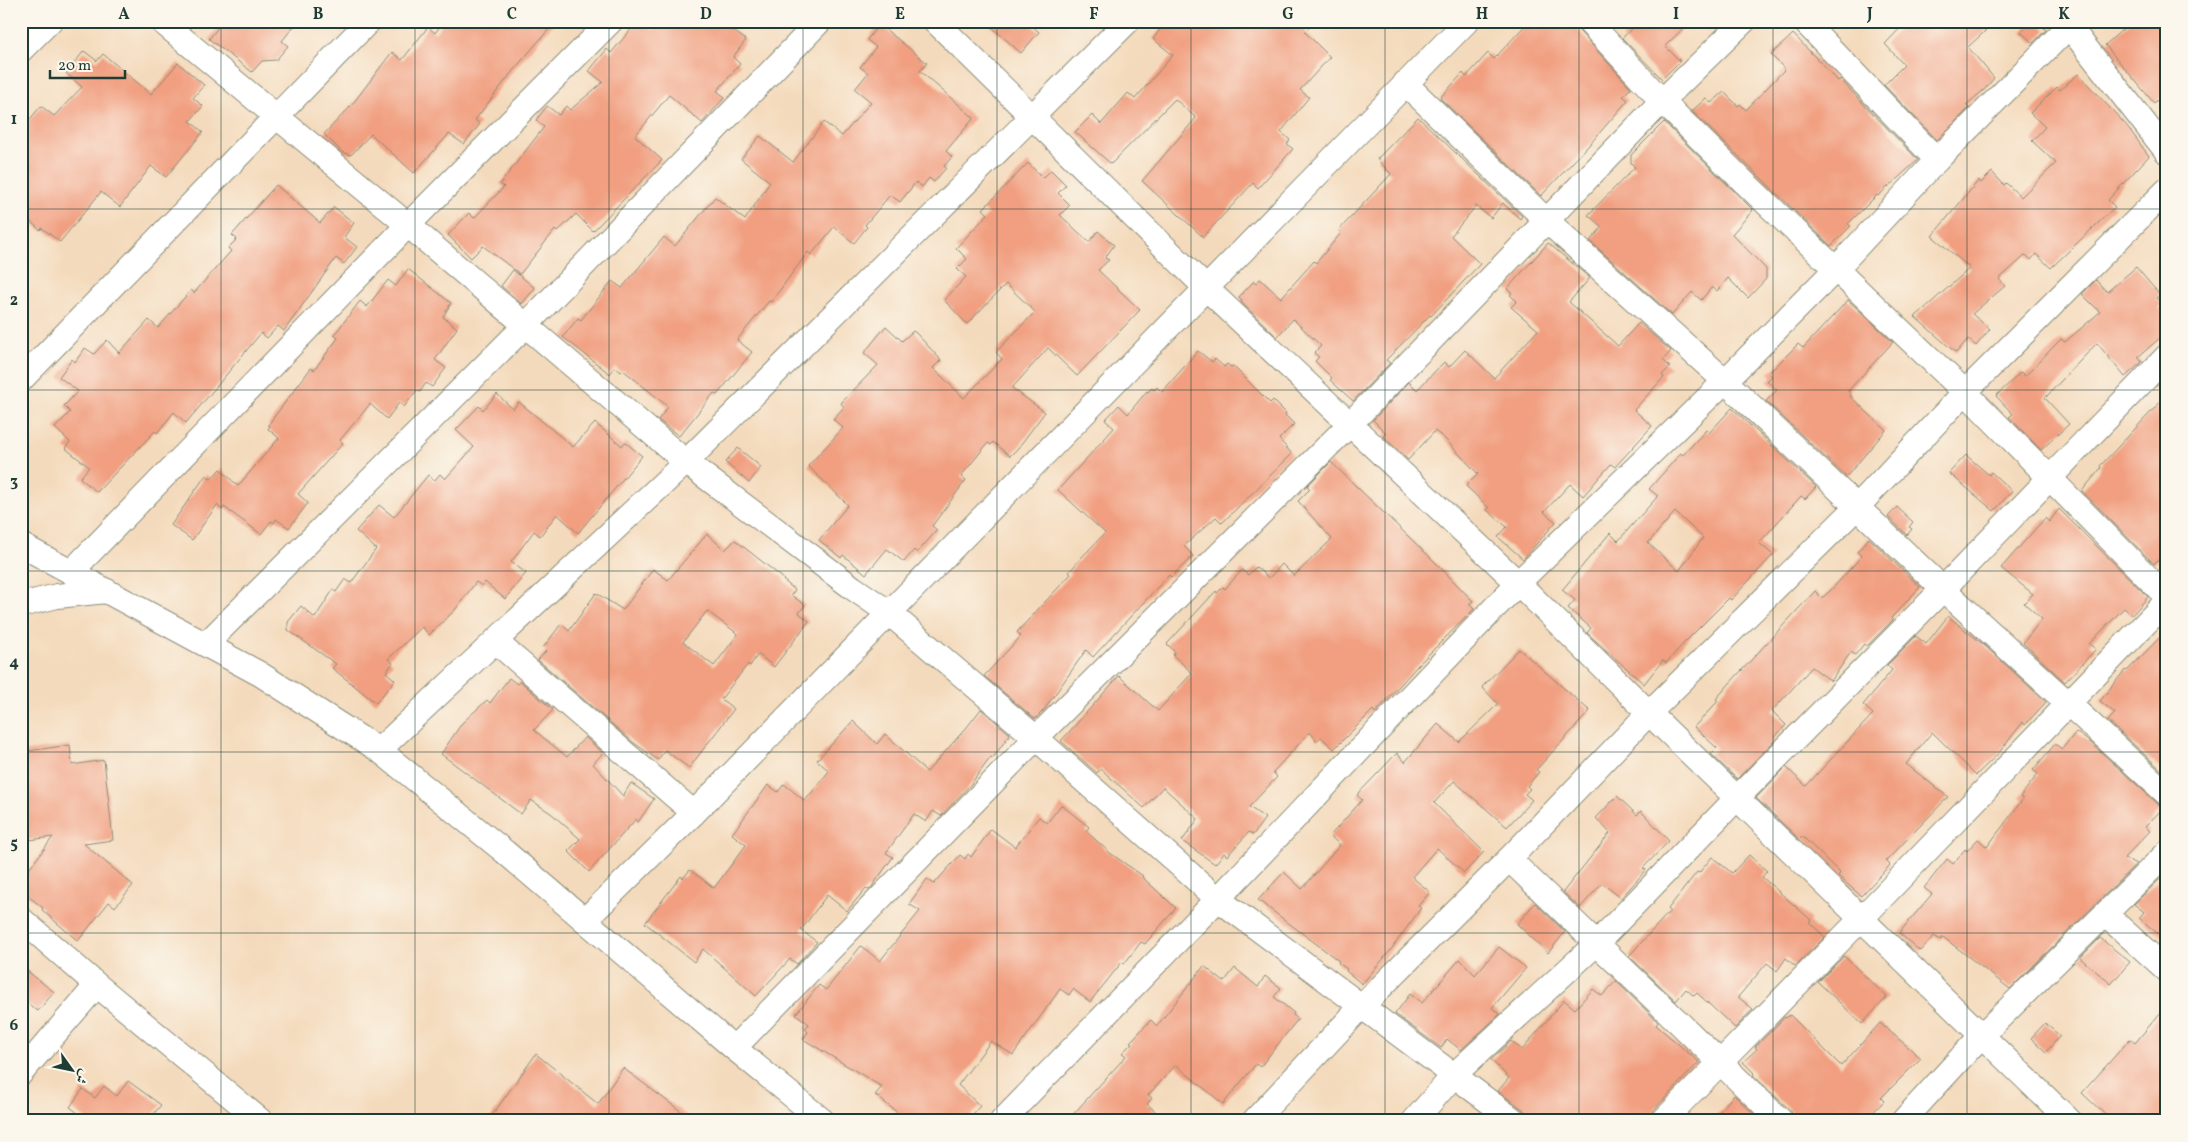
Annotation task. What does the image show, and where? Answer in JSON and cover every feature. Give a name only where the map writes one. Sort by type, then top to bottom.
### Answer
[{"type":"street","points":[[21,50],[50,21]]},
{"type":"street","points":[[161,21],[408,226],[686,462],[853,588],[888,612],[1036,738],[1218,899],[1455,1074],[1515,1121]]},
{"type":"street","points":[[21,380],[370,21]]},
{"type":"street","points":[[71,572],[611,21]]},
{"type":"street","points":[[207,644],[526,326],[820,21]]},
{"type":"street","points":[[935,21],[1205,287],[1518,583],[1649,713],[2070,1121]]},
{"type":"street","points":[[379,750],[686,462],[1128,21]]},
{"type":"street","points":[[585,920],[694,813],[1205,287],[1467,21]]},
{"type":"street","points":[[1588,21],[1662,101],[1966,392],[2167,597]]},
{"type":"street","points":[[734,1048],[1036,738],[1350,424],[1662,101],[1744,21]]},
{"type":"street","points":[[1804,21],[1937,160]]},
{"type":"street","points":[[1002,1121],[1218,899],[1518,583],[1725,381],[1836,269],[1937,160],[2069,23],[2167,152]]},
{"type":"street","points":[[1405,83],[1546,220],[1725,381],[1943,589],[2167,794]]},
{"type":"street","points":[[1254,1121],[1362,1006],[1509,859],[1649,713],[1857,507],[1966,392],[2167,190]]},
{"type":"street","points":[[1414,1121],[1455,1074],[1596,944],[1943,589],[2167,356]]},
{"type":"street","points":[[21,545],[260,674],[379,750],[585,920],[822,1121]]},
{"type":"street","points":[[21,605],[57,596],[107,590]]},
{"type":"street","points":[[1663,1121],[1862,918],[2167,601]]},
{"type":"street","points":[[495,641],[694,813]]},
{"type":"street","points":[[1903,1121],[1981,1036],[2167,853]]},
{"type":"street","points":[[1509,859],[1780,1121]]},
{"type":"street","points":[[2106,914],[2167,970]]},
{"type":"street","points":[[21,919],[248,1117]]},
{"type":"street","points":[[21,1073],[97,985]]},
{"type":"building","points":[[223,21],[298,21],[282,41],[288,46],[276,60],[262,61],[252,72],[209,39]]},
{"type":"building","points":[[444,21],[556,21],[512,72],[475,120],[480,124],[464,144],[449,134],[414,173],[371,134],[351,155],[342,152],[324,134],[351,106],[392,52],[402,60],[428,27],[435,33]]},
{"type":"building","points":[[638,21],[642,21],[653,30],[660,21],[720,21],[746,40],[733,57],[740,64],[717,91],[725,97],[702,123],[669,95],[635,136],[662,160],[593,231],[576,214],[557,232],[555,230],[520,274],[483,246],[471,258],[448,235],[469,213],[474,218],[504,187],[500,184],[544,127],[536,120],[547,106],[559,115],[566,106],[570,110],[603,82],[589,71],[607,49],[611,53]]},
{"type":"building","points":[[985,21],[1027,21],[1039,32],[1021,53]]},
{"type":"building","points":[[1166,21],[1315,21],[1305,32],[1330,57],[1300,90],[1309,97],[1281,132],[1290,140],[1287,144],[1293,149],[1258,188],[1253,183],[1203,237],[1142,181],[1196,118],[1175,99],[1111,164],[1075,132],[1092,115],[1101,124],[1128,93],[1135,99],[1173,55],[1153,39]]},
{"type":"building","points":[[1529,21],[1570,21],[1631,88],[1623,96],[1628,100],[1541,196],[1440,98],[1463,73],[1466,77],[1488,53],[1494,59]]},
{"type":"building","points":[[1640,21],[1691,21],[1665,46],[1680,61],[1662,79],[1622,38]]},
{"type":"building","points":[[1907,21],[1996,21],[1968,47],[1994,78],[1985,89],[1966,105],[1969,108],[1937,140],[1884,85],[1904,65],[1885,44]]},
{"type":"building","points":[[2031,21],[2037,21],[2046,30],[2033,43],[2021,32]]},
{"type":"building","points":[[2132,21],[2167,21],[2167,92],[2154,103],[2105,45]]},
{"type":"building","points":[[879,24],[927,63],[920,71],[974,118],[946,151],[952,157],[944,166],[946,168],[934,182],[929,178],[922,187],[916,182],[900,202],[890,195],[865,225],[867,227],[854,243],[834,227],[811,255],[808,252],[771,302],[769,301],[737,340],[752,352],[717,395],[714,393],[679,436],[658,420],[668,407],[654,395],[623,370],[621,372],[615,367],[610,374],[563,337],[578,318],[581,320],[612,281],[622,288],[664,237],[675,246],[715,197],[745,220],[770,182],[741,159],[760,136],[793,162],[824,122],[842,136],[871,102],[855,89],[868,73],[860,67],[876,47],[867,40]]},
{"type":"building","points":[[1793,34],[1838,81],[1840,79],[1918,160],[1877,195],[1848,224],[1851,226],[1831,246],[1692,111],[1706,98],[1711,103],[1724,92],[1738,106],[1740,104],[1746,110],[1785,69],[1771,55]]},
{"type":"building","points":[[84,51],[97,61],[103,54],[151,94],[178,63],[204,85],[193,98],[203,106],[190,121],[203,132],[166,177],[151,166],[120,207],[101,192],[60,242],[42,228],[40,230],[21,213],[21,130],[41,106],[54,116],[82,87],[66,73]]},
{"type":"building","points":[[2078,74],[2127,126],[2149,156],[2108,200],[2115,207],[2051,268],[2036,254],[2031,260],[2026,255],[1999,279],[2005,286],[1972,314],[1990,329],[1976,346],[1968,339],[1956,353],[1915,317],[1970,268],[1932,236],[1979,180],[1981,183],[1992,172],[2004,185],[2006,183],[2021,197],[2056,163],[2032,141],[2045,127],[2030,113],[2057,87],[2060,90]]},
{"type":"building","points":[[1418,117],[1522,216],[1520,219],[1503,203],[1491,218],[1476,206],[1451,236],[1480,264],[1386,360],[1390,363],[1353,401],[1330,380],[1332,378],[1315,361],[1319,357],[1314,353],[1321,346],[1293,319],[1277,337],[1241,302],[1242,300],[1239,297],[1254,281],[1256,283],[1260,279],[1281,298],[1314,261],[1316,263],[1341,233],[1339,230],[1391,174],[1377,159]]},
{"type":"building","points":[[1664,122],[1753,210],[1732,234],[1766,269],[1766,279],[1748,298],[1728,278],[1717,291],[1712,287],[1701,300],[1692,292],[1672,315],[1590,241],[1602,227],[1588,215],[1635,167],[1631,163],[1631,155]]},
{"type":"building","points":[[1028,163],[1043,178],[1051,170],[1066,185],[1058,193],[1070,205],[1060,215],[1089,242],[1098,231],[1114,245],[1105,258],[1109,260],[1098,270],[1140,310],[1077,376],[1048,348],[1012,388],[1045,412],[1018,448],[1010,456],[993,442],[991,445],[988,443],[961,476],[966,480],[932,526],[937,530],[917,553],[914,550],[904,562],[887,549],[866,574],[843,555],[841,558],[819,540],[848,505],[808,466],[843,428],[833,419],[844,407],[841,403],[878,365],[864,353],[886,326],[902,341],[913,331],[916,333],[941,360],[933,368],[964,398],[1002,359],[996,352],[1035,312],[1006,284],[967,324],[944,300],[966,277],[957,269],[967,259],[956,248],[988,214],[983,209]]},
{"type":"building","points":[[276,185],[320,223],[334,207],[354,223],[344,237],[357,247],[344,264],[336,258],[284,331],[278,326],[267,338],[261,333],[186,423],[174,412],[157,433],[155,431],[97,492],[80,478],[89,467],[65,448],[70,442],[55,428],[70,412],[64,406],[78,391],[59,377],[72,359],[75,362],[85,348],[94,354],[107,340],[119,353],[149,320],[158,328],[191,290],[194,293],[231,251],[228,248],[237,239],[232,235]]},
{"type":"building","points":[[1548,243],[1590,278],[1569,302],[1618,346],[1639,323],[1671,351],[1663,360],[1670,367],[1662,375],[1664,377],[1634,410],[1652,426],[1615,467],[1611,464],[1583,496],[1570,484],[1544,512],[1556,522],[1523,559],[1498,537],[1507,527],[1487,510],[1489,508],[1466,486],[1478,474],[1445,439],[1435,431],[1408,460],[1383,436],[1386,433],[1373,420],[1409,382],[1417,390],[1444,362],[1449,367],[1465,350],[1494,378],[1538,330],[1511,307],[1517,301],[1510,295],[1512,293],[1507,289]]},
{"type":"building","points":[[2136,267],[2160,295],[2156,298],[2162,304],[2158,308],[2167,318],[2167,332],[2138,357],[2142,362],[2125,377],[2097,343],[2045,398],[2069,424],[2041,450],[2009,417],[2013,414],[1996,396],[2021,372],[2025,376],[2061,339],[2065,342],[2100,312],[2082,294],[2096,280],[2107,292]]},
{"type":"building","points":[[408,269],[451,303],[443,317],[457,328],[435,360],[446,368],[432,387],[426,383],[420,392],[417,390],[404,407],[399,403],[387,419],[370,404],[340,440],[343,443],[298,494],[308,503],[289,528],[276,519],[274,523],[271,521],[261,534],[224,507],[222,510],[217,505],[192,540],[171,525],[206,475],[211,479],[220,469],[238,486],[279,438],[268,429],[270,426],[268,425],[311,368],[314,370],[338,338],[334,335],[360,301],[367,307],[388,280],[396,286]]},
{"type":"building","points":[[513,270],[535,288],[522,304],[501,286]]},
{"type":"building","points":[[1848,300],[1893,342],[1848,391],[1851,394],[1850,396],[1886,430],[1846,477],[1766,401],[1777,390],[1767,381],[1772,376],[1769,373],[1798,344],[1803,348]]},
{"type":"building","points":[[1198,351],[1212,362],[1215,359],[1224,367],[1227,364],[1231,367],[1233,366],[1270,403],[1273,400],[1286,413],[1285,415],[1294,424],[1279,439],[1292,454],[1222,523],[1216,517],[1184,546],[1193,556],[1171,577],[1169,575],[1093,657],[1086,650],[1044,710],[1035,719],[984,676],[1021,636],[1017,632],[1071,574],[1069,572],[1105,533],[1058,490],[1114,428],[1105,420],[1119,405],[1128,414],[1147,391],[1152,388],[1154,390],[1157,387],[1162,392]]},
{"type":"building","points":[[497,394],[513,409],[519,402],[573,447],[595,423],[622,446],[625,442],[642,456],[578,533],[557,514],[540,536],[534,531],[511,562],[526,573],[505,599],[485,582],[482,586],[476,582],[455,610],[429,635],[422,627],[388,659],[393,663],[386,672],[395,680],[376,703],[332,668],[336,664],[288,630],[288,622],[301,606],[315,618],[333,590],[336,592],[345,579],[351,583],[376,549],[356,531],[379,505],[394,517],[428,475],[434,481],[440,474],[445,479],[474,447],[456,430],[479,406],[483,410]]},
{"type":"building","points":[[2167,395],[2167,550],[2154,564],[2082,491],[2101,468],[2100,466]]},
{"type":"building","points":[[1732,408],[1816,487],[1805,499],[1801,496],[1759,543],[1773,555],[1731,600],[1729,598],[1666,663],[1663,660],[1644,684],[1587,633],[1591,628],[1568,608],[1575,600],[1562,590],[1610,533],[1618,541],[1658,496],[1649,489],[1681,453],[1683,455],[1706,430],[1709,433]],"holes":[[[1675,512],[1703,538],[1679,571],[1648,543]]]},
{"type":"building","points":[[738,448],[761,467],[749,483],[725,462]]},
{"type":"building","points":[[1966,455],[1989,475],[1991,472],[2012,491],[1994,511],[1949,473]]},
{"type":"building","points":[[1331,462],[1473,601],[1469,604],[1474,609],[1418,665],[1375,713],[1373,710],[1334,749],[1321,737],[1317,741],[1310,732],[1273,772],[1277,777],[1249,807],[1265,818],[1253,835],[1249,832],[1227,856],[1224,853],[1215,864],[1182,841],[1198,819],[1163,787],[1144,808],[1101,769],[1097,773],[1061,741],[1119,676],[1158,711],[1192,673],[1173,655],[1175,652],[1167,644],[1216,591],[1217,593],[1223,587],[1225,589],[1242,570],[1248,575],[1256,567],[1269,578],[1282,564],[1294,576],[1332,539],[1298,501],[1310,489],[1307,486]]},
{"type":"building","points":[[1897,507],[1913,522],[1909,527],[1912,529],[1907,535],[1888,517]]},
{"type":"building","points":[[2059,509],[2148,597],[2132,615],[2124,608],[2089,644],[2096,649],[2065,682],[2023,643],[2042,619],[2024,603],[2033,594],[2001,568],[2045,518],[2049,522]]},
{"type":"building","points":[[707,534],[725,550],[735,540],[795,590],[791,595],[805,605],[799,613],[809,621],[774,667],[758,654],[750,666],[748,664],[721,699],[734,709],[689,768],[665,750],[658,760],[634,743],[538,660],[546,651],[543,648],[561,624],[569,631],[596,593],[623,610],[653,569],[668,580]],"holes":[[[707,611],[738,634],[714,666],[683,642]]]},
{"type":"building","points":[[1869,538],[1920,587],[1891,618],[1893,620],[1867,646],[1864,644],[1855,655],[1851,652],[1831,681],[1812,667],[1772,711],[1786,725],[1774,738],[1775,740],[1737,779],[1711,754],[1717,748],[1694,727],[1718,701],[1716,699],[1730,683],[1815,591],[1822,598],[1830,591],[1862,556],[1857,552]]},
{"type":"building","points":[[1948,616],[1984,645],[2046,702],[2025,725],[2023,722],[1998,754],[1976,775],[1932,732],[1906,764],[1948,797],[1886,861],[1890,865],[1861,896],[1838,876],[1840,873],[1802,836],[1799,839],[1756,798],[1786,767],[1806,786],[1873,714],[1863,705],[1892,670],[1887,665],[1916,636],[1926,644]]},
{"type":"building","points":[[2167,630],[2167,775],[2108,721],[2115,713],[2100,701],[2125,670],[2127,671]]},
{"type":"building","points":[[1519,649],[1590,711],[1536,770],[1539,772],[1527,786],[1530,789],[1525,794],[1532,800],[1507,827],[1454,781],[1434,803],[1484,852],[1464,873],[1437,848],[1412,877],[1430,892],[1418,906],[1421,908],[1390,951],[1362,984],[1338,963],[1339,961],[1258,900],[1284,872],[1302,889],[1340,845],[1330,836],[1362,800],[1357,795],[1397,753],[1405,762],[1438,724],[1459,742],[1498,704],[1482,687]]},
{"type":"building","points":[[509,678],[517,684],[520,681],[553,710],[534,730],[567,757],[585,737],[603,753],[593,764],[623,796],[631,783],[654,799],[638,822],[636,819],[589,872],[568,851],[580,839],[552,814],[531,800],[521,814],[441,754],[462,723],[487,700],[490,703]]},
{"type":"building","points":[[981,709],[1010,734],[993,758],[991,757],[970,785],[941,816],[933,811],[926,822],[914,814],[886,853],[893,857],[871,888],[869,890],[866,888],[847,911],[827,895],[801,930],[817,942],[797,964],[790,959],[756,996],[703,949],[694,962],[645,923],[681,876],[683,878],[690,870],[714,888],[746,845],[732,834],[768,785],[778,792],[784,784],[805,801],[829,771],[817,760],[853,721],[877,744],[885,734],[927,772]]},
{"type":"building","points":[[2076,732],[2090,742],[2158,804],[2164,807],[2145,827],[2150,831],[2124,858],[2136,864],[2010,989],[1943,937],[1941,940],[1934,936],[1920,951],[1899,933],[1932,894],[1924,888],[1947,859],[1953,864],[1965,849],[1967,851],[1978,839],[1987,847],[2023,799],[2020,797],[2038,774],[2033,770],[2055,744],[2062,749]]},
{"type":"building","points":[[70,745],[72,765],[104,760],[113,840],[84,844],[133,885],[115,907],[109,902],[78,941],[21,890],[21,880],[53,837],[21,841],[21,752]]},
{"type":"building","points":[[1617,796],[1637,815],[1641,811],[1669,841],[1643,868],[1646,870],[1621,898],[1602,883],[1580,908],[1563,892],[1610,833],[1596,818]]},
{"type":"building","points":[[1061,805],[1089,827],[1086,831],[1110,853],[1143,876],[1176,908],[1145,944],[1141,942],[1124,964],[1122,962],[1090,1002],[1073,989],[1069,995],[1060,989],[1013,1055],[991,1041],[958,1085],[980,1106],[967,1121],[908,1121],[875,1095],[882,1087],[803,1039],[808,1032],[805,1029],[809,1024],[796,1014],[819,985],[826,990],[861,946],[880,961],[920,911],[909,904],[927,879],[934,884],[960,855],[965,859],[968,854],[971,857],[991,829],[1015,847],[1039,817],[1047,823]]},
{"type":"building","points":[[1749,855],[1767,871],[1762,877],[1811,920],[1809,922],[1825,937],[1795,966],[1786,958],[1777,971],[1767,963],[1738,997],[1753,1009],[1735,1028],[1697,993],[1694,996],[1686,989],[1676,1001],[1629,956],[1670,911],[1668,909],[1697,872],[1699,873],[1712,857],[1732,873]]},
{"type":"building","points":[[2161,878],[2167,881],[2167,941],[2139,918],[2144,912],[2134,904]]},
{"type":"building","points":[[1535,903],[1565,932],[1548,953],[1517,924]]},
{"type":"building","points":[[2100,938],[2130,962],[2111,984],[2080,958]]},
{"type":"building","points":[[1499,947],[1526,968],[1492,1008],[1500,1014],[1461,1050],[1447,1039],[1441,1048],[1395,1014],[1410,994],[1422,1003],[1460,959],[1475,975]]},
{"type":"building","points":[[1844,956],[1887,997],[1862,1024],[1818,982]]},
{"type":"building","points":[[21,966],[54,992],[38,1011],[21,999]]},
{"type":"building","points":[[1204,966],[1224,982],[1235,968],[1258,987],[1265,976],[1281,988],[1274,997],[1294,1013],[1293,1015],[1298,1019],[1260,1067],[1256,1064],[1223,1104],[1176,1065],[1148,1095],[1152,1098],[1147,1104],[1166,1121],[1067,1121],[1126,1056],[1122,1053],[1132,1043],[1130,1042],[1151,1020],[1157,1026]]},
{"type":"building","points":[[1616,981],[1658,1022],[1656,1025],[1699,1062],[1653,1111],[1650,1121],[1528,1121],[1524,1110],[1498,1091],[1509,1078],[1491,1060],[1511,1041],[1522,1050],[1564,1000],[1575,1009],[1593,989],[1602,996]]},
{"type":"building","points":[[2167,1005],[2167,1121],[2112,1121],[2082,1093],[2130,1039],[2135,1043]]},
{"type":"building","points":[[1790,1015],[1841,1066],[1880,1023],[1921,1058],[1881,1098],[1884,1101],[1865,1121],[1794,1121],[1791,1111],[1753,1075],[1754,1073],[1743,1062],[1785,1017]]},
{"type":"building","points":[[2045,1023],[2060,1036],[2046,1052],[2031,1038]]},
{"type":"building","points":[[536,1054],[598,1104],[623,1068],[694,1121],[488,1121]]},
{"type":"building","points":[[128,1081],[161,1105],[148,1121],[88,1121],[70,1107],[83,1089],[95,1098],[104,1086],[117,1096]]},
{"type":"building","points":[[1734,1095],[1761,1121],[1711,1121]]}]
